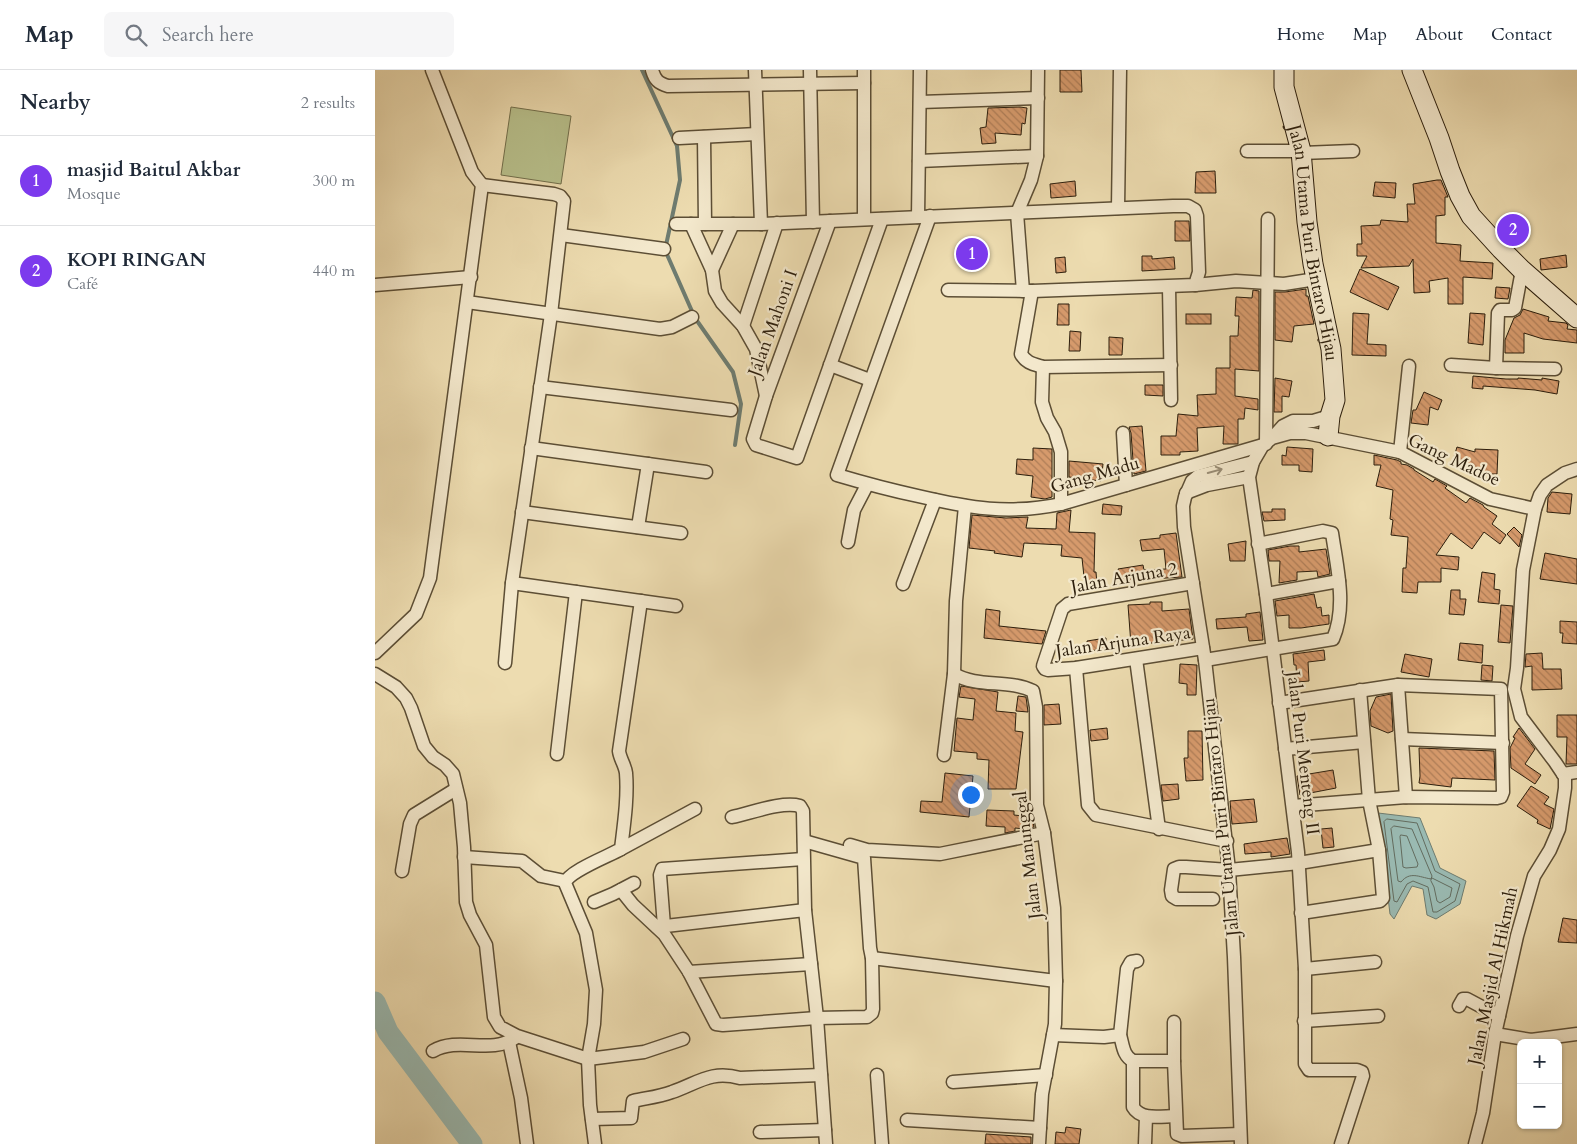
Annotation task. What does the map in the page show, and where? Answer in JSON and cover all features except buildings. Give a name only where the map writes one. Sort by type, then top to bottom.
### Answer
[{"type":"street","points":[[375,653],[416,614],[430,578],[482,185],[472,172],[432,70]]},
{"type":"street","points":[[653,70],[659,84],[668,86],[864,83]]},
{"type":"street","points":[[755,70],[761,224]]},
{"type":"street","points":[[810,70],[813,222]]},
{"type":"street","points":[[864,70],[864,219]]},
{"type":"street","points":[[882,218],[830,365],[870,380],[924,217],[919,161],[920,70]]},
{"type":"street","points":[[1038,70],[1037,156],[1031,180],[1017,213],[1028,291],[1021,354],[1024,360],[1029,363],[1043,367],[1171,365]]},
{"type":"street","points":[[1118,208],[1120,70]]},
{"type":"street","name":"Jalan Utama Puri Bintaro Hijau","points":[[1284,70],[1284,87],[1301,152],[1307,222],[1316,279],[1331,349],[1335,400],[1330,416],[1328,436]]},
{"type":"street","points":[[1412,70],[1439,138],[1449,171],[1471,216],[1522,270],[1577,318]]},
{"type":"street","points":[[920,102],[1038,98]]},
{"type":"street","points":[[679,138],[757,134]]},
{"type":"street","points":[[704,137],[705,224]]},
{"type":"street","points":[[1247,151],[1353,151]]},
{"type":"street","points":[[919,161],[1037,156]]},
{"type":"street","points":[[482,185],[553,194],[560,196],[564,201],[551,314],[512,583],[505,662]]},
{"type":"street","points":[[676,224],[761,224],[1188,206],[1195,210],[1197,216],[1199,272],[1195,286]]},
{"type":"street","points":[[1267,442],[1268,219]]},
{"type":"street","name":"Jalan Mahoni I","points":[[829,221],[766,396],[753,439],[756,445],[797,458],[830,365]]},
{"type":"street","points":[[743,326],[777,223]]},
{"type":"street","points":[[691,224],[712,270],[715,291],[722,303],[743,326],[756,349],[766,396]]},
{"type":"street","points":[[712,270],[733,224]]},
{"type":"street","points":[[561,234],[664,249]]},
{"type":"street","points":[[1495,368],[1497,313],[1499,310],[1512,310],[1515,308],[1522,270]]},
{"type":"street","points":[[375,285],[471,277]]},
{"type":"street","points":[[948,290],[1028,291],[1169,287],[1226,282],[1284,284],[1316,279]]},
{"type":"street","points":[[1169,287],[1171,400]]},
{"type":"street","points":[[467,302],[660,329],[673,327],[692,317]]},
{"type":"street","points":[[1451,365],[1555,369]]},
{"type":"street","points":[[1400,452],[1409,366]]},
{"type":"street","points":[[1043,367],[1042,402],[1061,452],[1061,504]]},
{"type":"street","name":"Gang Madu","points":[[870,380],[837,475],[867,484],[965,506],[1015,511],[1036,509],[1061,504],[1126,485],[1267,442],[1289,433],[1328,436]]},
{"type":"street","points":[[540,387],[731,410]]},
{"type":"street","points":[[1186,493],[1207,485],[1249,477],[1253,462],[1267,442],[1283,426],[1293,421],[1313,421],[1330,416]]},
{"type":"street","points":[[1123,433],[1126,485]]},
{"type":"street","name":"Gang Madoe","points":[[1328,436],[1400,452],[1490,499],[1535,509]]},
{"type":"street","points":[[531,448],[706,472]]},
{"type":"street","points":[[1186,493],[1192,481],[1198,476],[1253,462]]},
{"type":"street","points":[[638,527],[648,464]]},
{"type":"street","points":[[1577,469],[1565,473],[1547,485],[1540,495],[1535,509],[1523,570],[1514,689],[1521,717],[1563,774],[1577,772]]},
{"type":"street","name":"Jalan Puri Menteng II","points":[[1249,477],[1266,594],[1271,648],[1299,863],[1305,969],[1305,1064],[1309,1070],[1357,1070],[1362,1072],[1363,1076],[1341,1144]]},
{"type":"street","points":[[847,542],[854,510],[867,484]]},
{"type":"street","name":"Jalan Utama Puri Bintaro Hijau","points":[[1186,493],[1183,506],[1184,526],[1204,654],[1227,841],[1234,957],[1240,1139]]},
{"type":"street","points":[[903,584],[935,500]]},
{"type":"street","points":[[944,755],[955,674],[956,600],[965,506]]},
{"type":"street","points":[[522,512],[681,533]]},
{"type":"street","points":[[1258,544],[1327,531],[1332,534],[1339,581],[1266,594]]},
{"type":"street","name":"Jalan Arjuna Raya","points":[[1048,670],[1136,659],[1271,648],[1333,639],[1341,604],[1339,581]]},
{"type":"street","points":[[512,583],[676,606]]},
{"type":"street","name":"Jalan Arjuna 2","points":[[1048,670],[1043,666],[1062,609],[1069,604],[1193,583]]},
{"type":"street","points":[[557,754],[576,592]]},
{"type":"street","points":[[621,849],[625,820],[626,776],[619,751],[641,601]]},
{"type":"street","points":[[1136,659],[1159,829]]},
{"type":"street","points":[[1076,668],[1088,805],[1096,815],[1227,841]]},
{"type":"street","points":[[375,674],[396,687],[406,698],[424,746],[433,756],[445,764],[453,774],[459,803],[466,902],[470,915],[486,945],[494,1018],[500,1027],[513,1039],[587,1059],[643,1052],[683,1039]]},
{"type":"street","name":"Jalan Manunggal","points":[[955,674],[971,681],[1005,683],[1024,687],[1033,691],[1036,707],[1037,805],[1044,833],[1054,908],[1056,981],[1053,1035],[1042,1094],[1039,1144]]},
{"type":"street","points":[[1279,703],[1398,686],[1501,689],[1503,743],[1503,792],[1501,796],[1497,798],[1406,797],[1293,806]]},
{"type":"street","points":[[1398,686],[1406,797]]},
{"type":"street","points":[[1301,914],[1380,901],[1383,893],[1379,850],[1369,800],[1360,690]]},
{"type":"street","points":[[1402,740],[1503,743]]},
{"type":"street","points":[[1285,749],[1364,742]]},
{"type":"street","name":"Jalan Masjid Al Hikmah","points":[[1475,1144],[1483,1113],[1495,1034],[1517,936],[1533,876],[1550,850],[1559,829],[1565,796],[1565,776],[1563,774]]},
{"type":"street","points":[[402,871],[410,824],[414,815],[456,789]]},
{"type":"street","points":[[732,817],[794,804],[800,806],[803,811],[805,910],[817,1018],[826,1144]]},
{"type":"street","points":[[565,882],[576,872],[695,809]]},
{"type":"street","points":[[832,849],[842,843],[867,850],[940,854],[1044,833]]},
{"type":"street","points":[[621,890],[633,905],[660,926],[689,972],[710,1016],[716,1024],[867,1017],[872,1013],[872,958],[869,948],[864,858],[804,841]]},
{"type":"street","points":[[1213,899],[1177,899],[1173,896],[1171,890],[1174,869],[1186,866],[1229,870],[1299,863],[1379,850]]},
{"type":"street","points":[[464,857],[522,861],[541,876],[565,882]]},
{"type":"street","points":[[660,926],[660,875],[662,869],[803,859]]},
{"type":"street","points":[[565,882],[587,933],[595,983],[596,1005],[587,1059],[595,1144]]},
{"type":"street","points":[[594,902],[634,883]]},
{"type":"street","points":[[660,926],[805,910]]},
{"type":"street","points":[[872,958],[1056,981]]},
{"type":"street","points":[[1137,962],[1131,962],[1127,969],[1120,1035],[1126,1056],[1133,1061],[1174,1061]]},
{"type":"street","points":[[1305,969],[1375,962]]},
{"type":"street","points":[[689,972],[811,964]]},
{"type":"street","points":[[1459,1006],[1463,999],[1467,999],[1499,1016]]},
{"type":"street","points":[[1304,1021],[1378,1016]]},
{"type":"street","points":[[1174,1022],[1175,1116],[1177,1134],[1182,1136],[1240,1139]]},
{"type":"street","points":[[1495,1034],[1531,1040],[1577,1034]]},
{"type":"street","points":[[1053,1035],[1104,1037],[1120,1035]]},
{"type":"street","points":[[433,1051],[441,1046],[454,1044],[501,1045],[513,1039]]},
{"type":"street","points":[[513,1039],[527,1144]]},
{"type":"street","points":[[1133,1061],[1133,1107],[1136,1112],[1146,1117],[1175,1116]]},
{"type":"street","points":[[592,1119],[631,1118],[633,1101],[673,1092],[710,1076],[728,1075],[740,1078],[821,1075]]},
{"type":"street","points":[[877,1075],[882,1144]]},
{"type":"street","points":[[953,1082],[1045,1076]]},
{"type":"street","points":[[1145,1144],[1146,1117]]},
{"type":"street","points":[[907,1120],[1040,1128]]},
{"type":"street","points":[[760,1132],[825,1130]]},
{"type":"green space","points":[[511,107],[571,116],[561,184],[501,175]]},
{"type":"water","points":[[1378,813],[1420,818],[1440,868],[1466,881],[1460,904],[1436,919],[1427,915],[1423,889],[1412,886],[1394,919],[1390,914]]},
{"type":"waterway","points":[[642,70],[677,146],[680,180],[665,250],[695,318],[733,372],[741,404],[735,445]]},
{"type":"waterway","points":[[375,1002],[388,1032],[472,1144]]},
{"type":"place","name":"KOPI RINGAN","points":[[1513,230]]},
{"type":"place","name":"masjid Baitul Akbar","points":[[972,254]]}]
